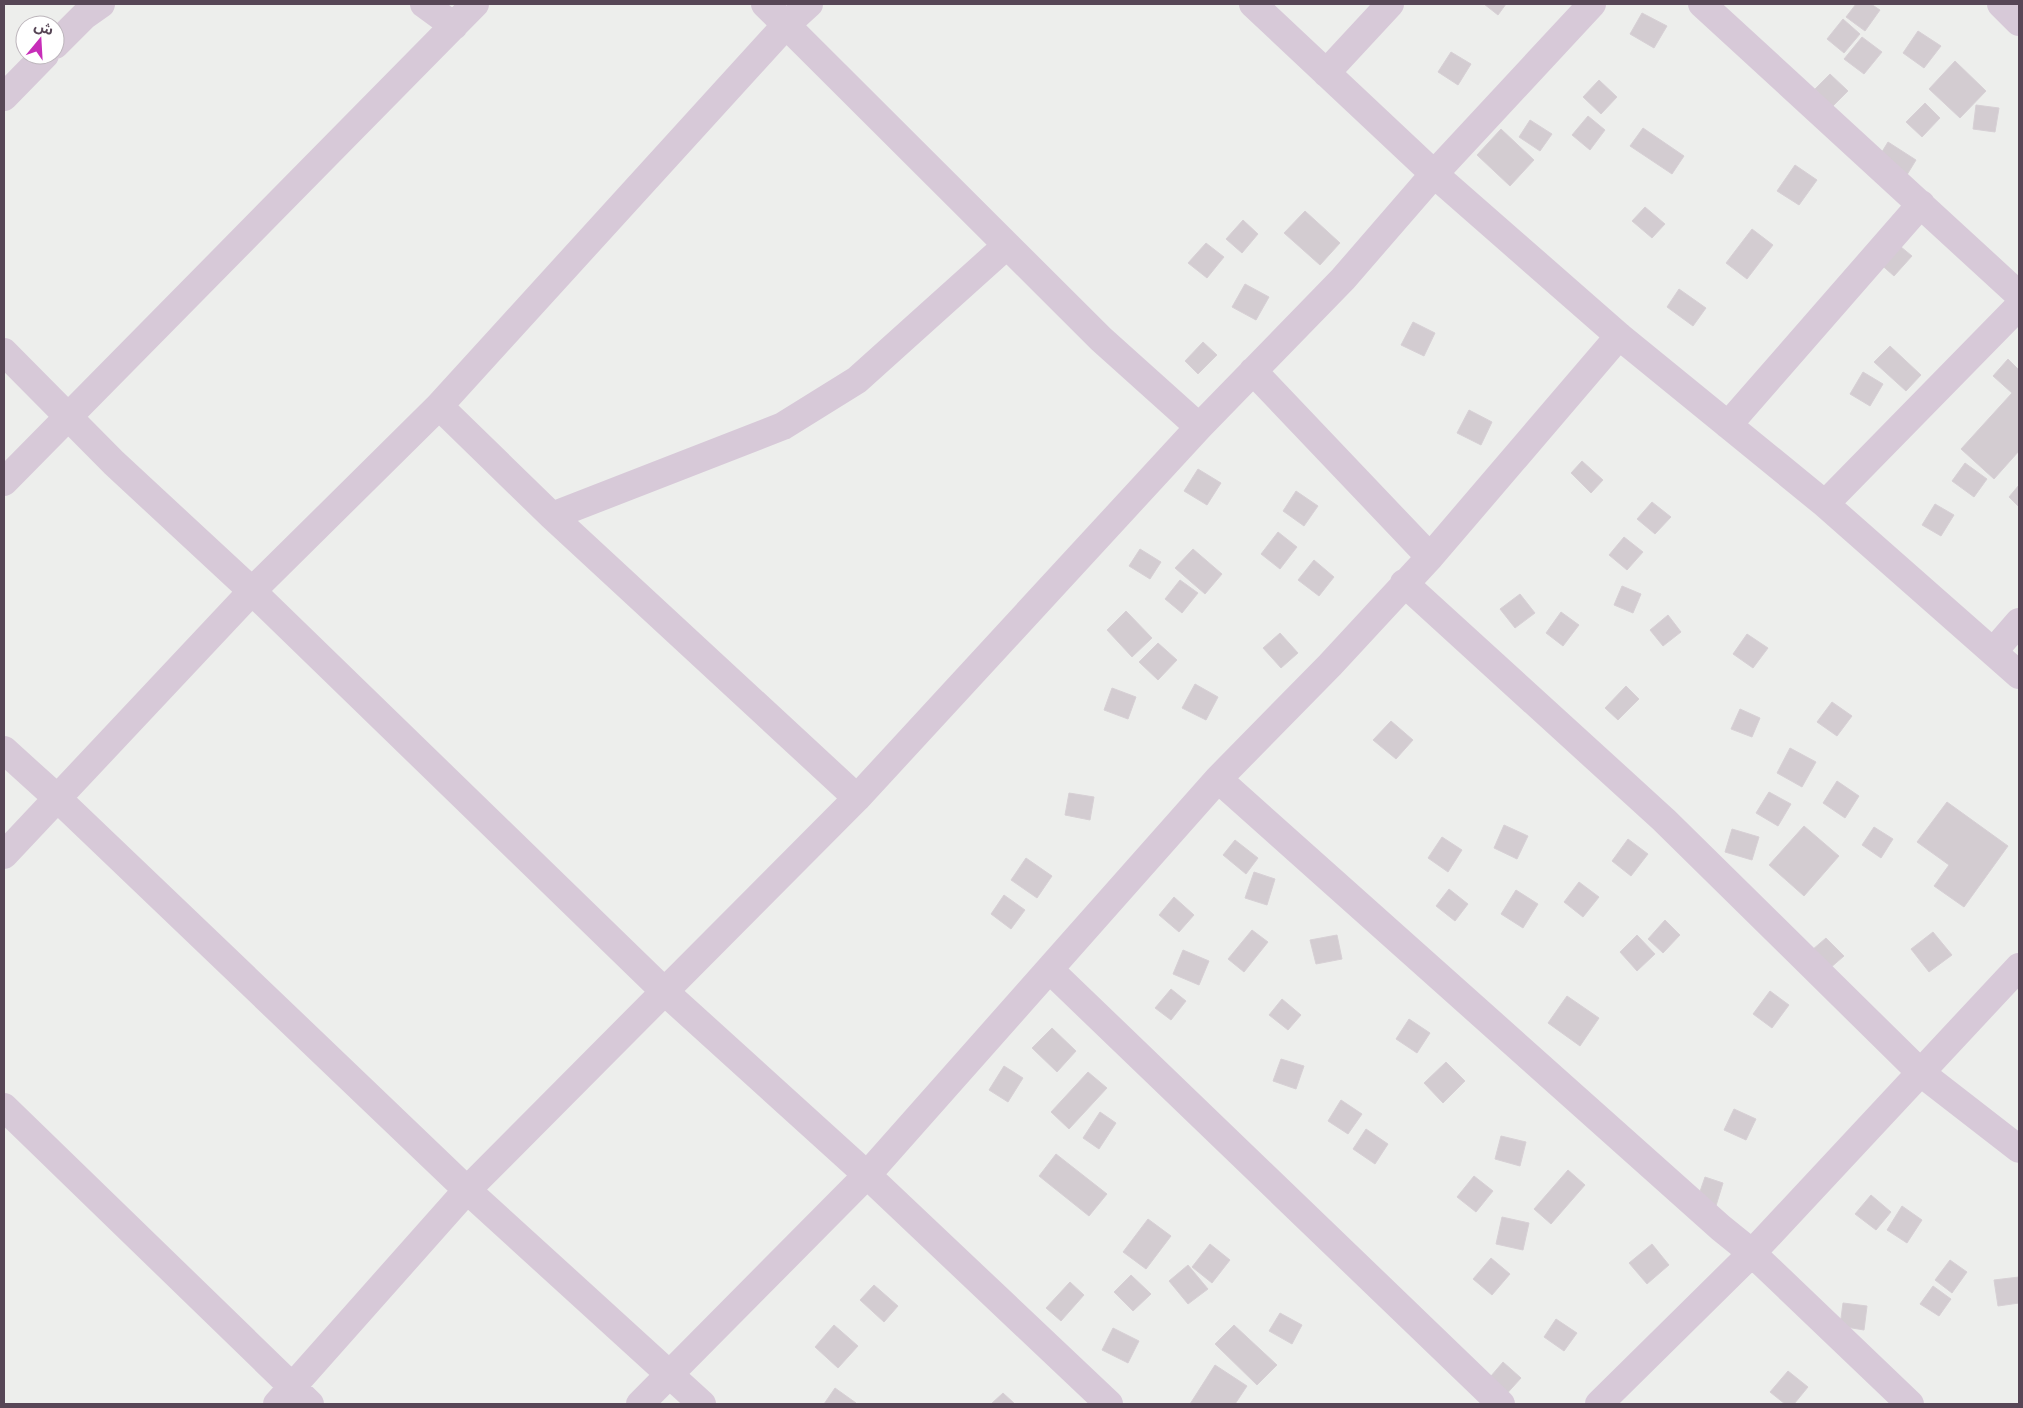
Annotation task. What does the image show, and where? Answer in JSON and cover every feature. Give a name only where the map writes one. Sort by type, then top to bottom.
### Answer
[{"type":"street","points":[[424,4],[454,26]]},
{"type":"street","points":[[4,482],[475,4]]},
{"type":"street","points":[[765,4],[1101,339],[1199,427]]},
{"type":"street","points":[[4,854],[252,591],[439,406],[786,25],[809,4]]},
{"type":"street","points":[[1252,4],[1434,174],[1619,336],[1824,504],[2019,675]]},
{"type":"street","points":[[1326,73],[1390,4]]},
{"type":"street","points":[[4,1107],[294,1399],[467,1190],[857,798],[1199,427],[1343,279],[1434,174],[1592,4]]},
{"type":"street","points":[[1702,4],[2019,295]]},
{"type":"street","points":[[2001,4],[2019,22]]},
{"type":"street","points":[[65,33],[86,8]]},
{"type":"street","points":[[4,97],[36,65]]},
{"type":"street","points":[[1728,425],[1921,204]]},
{"type":"street","points":[[552,516],[783,426],[857,380],[1006,246]]},
{"type":"street","points":[[1824,504],[2019,306]]},
{"type":"street","points":[[640,1404],[867,1175],[1218,779],[1330,665],[1430,557],[1619,336]]},
{"type":"street","points":[[4,352],[114,463],[252,591],[664,991],[867,1175],[1109,1404]]},
{"type":"street","points":[[1253,371],[1430,557]]},
{"type":"street","points":[[439,406],[552,516],[857,798]]},
{"type":"street","points":[[1404,583],[1664,820],[1921,1073],[2019,1149]]},
{"type":"street","points":[[1993,652],[2019,622]]},
{"type":"street","points":[[4,750],[56,797],[467,1190],[702,1404]]},
{"type":"street","points":[[1218,779],[1721,1228],[1752,1253],[1910,1404]]},
{"type":"street","points":[[1599,1404],[1752,1253],[2019,967]]},
{"type":"street","points":[[1050,970],[1501,1404]]},
{"type":"building","points":[[1484,4],[1506,4],[1498,15]]},
{"type":"building","points":[[1856,4],[1871,4],[1880,10],[1865,31],[1846,17]]},
{"type":"building","points":[[1642,13],[1667,26],[1654,48],[1630,34]]},
{"type":"building","points":[[1843,19],[1860,34],[1844,53],[1827,39]]},
{"type":"building","points":[[1918,31],[1941,46],[1924,68],[1903,53]]},
{"type":"building","points":[[1862,37],[1882,52],[1864,74],[1844,59]]},
{"type":"building","points":[[1451,52],[1471,64],[1458,85],[1438,72]]},
{"type":"building","points":[[1955,61],[1986,91],[1960,118],[1929,89]]},
{"type":"building","points":[[1830,74],[1848,91],[1832,107],[1815,89]]},
{"type":"building","points":[[1599,80],[1617,97],[1601,114],[1583,97]]},
{"type":"building","points":[[1925,103],[1940,118],[1922,137],[1906,122]]},
{"type":"building","points":[[1976,105],[1999,108],[1995,132],[1973,129]]},
{"type":"building","points":[[1588,116],[1605,130],[1590,150],[1572,135]]},
{"type":"building","points":[[1530,120],[1552,134],[1540,151],[1519,137]]},
{"type":"building","points":[[1643,128],[1684,156],[1672,174],[1630,146]]},
{"type":"building","points":[[1501,129],[1534,160],[1510,186],[1477,155]]},
{"type":"building","points":[[1888,142],[1916,160],[1905,178],[1877,160]]},
{"type":"building","points":[[1795,165],[1817,180],[1799,205],[1777,191]]},
{"type":"building","points":[[1645,207],[1665,224],[1652,238],[1632,221]]},
{"type":"building","points":[[1305,211],[1340,243],[1320,265],[1284,233]]},
{"type":"building","points":[[1243,220],[1258,234],[1242,253],[1226,239]]},
{"type":"building","points":[[1752,229],[1773,245],[1747,279],[1726,263]]},
{"type":"building","points":[[1895,242],[1912,256],[1894,276],[1877,261]]},
{"type":"building","points":[[1206,243],[1224,257],[1207,278],[1188,263]]},
{"type":"building","points":[[1245,284],[1269,297],[1256,320],[1232,307]]},
{"type":"building","points":[[1679,289],[1706,308],[1693,326],[1667,307]]},
{"type":"building","points":[[1413,322],[1435,333],[1424,356],[1401,345]]},
{"type":"building","points":[[1203,342],[1217,355],[1198,374],[1185,361]]},
{"type":"building","points":[[1890,346],[1921,375],[1906,391],[1874,362]]},
{"type":"building","points":[[2008,359],[2019,370],[2019,451],[1994,479],[1961,449],[2012,393],[1993,376]]},
{"type":"building","points":[[1863,372],[1883,384],[1870,406],[1850,394]]},
{"type":"building","points":[[1469,410],[1492,422],[1481,445],[1457,433]]},
{"type":"building","points":[[1582,461],[1603,480],[1591,493],[1571,473]]},
{"type":"building","points":[[1965,463],[1987,479],[1974,497],[1952,481]]},
{"type":"building","points":[[1198,469],[1221,483],[1207,505],[1184,491]]},
{"type":"building","points":[[2019,485],[2019,507],[2009,497]]},
{"type":"building","points":[[1296,491],[1318,506],[1304,526],[1283,511]]},
{"type":"building","points":[[1652,502],[1671,517],[1655,534],[1637,519]]},
{"type":"building","points":[[1935,504],[1954,515],[1941,536],[1922,525]]},
{"type":"building","points":[[1278,532],[1297,547],[1280,569],[1261,554]]},
{"type":"building","points":[[1624,537],[1643,552],[1627,570],[1609,555]]},
{"type":"building","points":[[1140,549],[1161,562],[1150,579],[1129,566]]},
{"type":"building","points":[[1193,549],[1222,574],[1205,594],[1175,568]]},
{"type":"building","points":[[1314,560],[1334,577],[1319,596],[1298,580]]},
{"type":"building","points":[[1180,580],[1198,593],[1182,613],[1165,599]]},
{"type":"building","points":[[1622,586],[1641,594],[1633,613],[1614,605]]},
{"type":"building","points":[[1520,594],[1535,613],[1515,628],[1500,609]]},
{"type":"building","points":[[1126,611],[1152,638],[1132,657],[1107,630]]},
{"type":"building","points":[[1561,612],[1579,625],[1563,646],[1546,633]]},
{"type":"building","points":[[1668,615],[1681,632],[1663,646],[1650,630]]},
{"type":"building","points":[[1280,633],[1298,653],[1281,668],[1263,648]]},
{"type":"building","points":[[1747,634],[1768,648],[1753,668],[1733,654]]},
{"type":"building","points":[[1158,643],[1177,660],[1158,680],[1139,662]]},
{"type":"building","points":[[1195,684],[1218,697],[1206,720],[1182,708]]},
{"type":"building","points":[[1626,686],[1639,699],[1618,720],[1605,708]]},
{"type":"building","points":[[1112,688],[1136,697],[1128,719],[1104,710]]},
{"type":"building","points":[[1832,702],[1852,716],[1837,736],[1817,722]]},
{"type":"building","points":[[1740,709],[1760,718],[1752,737],[1731,729]]},
{"type":"building","points":[[1391,721],[1413,740],[1396,759],[1373,740]]},
{"type":"building","points":[[1790,748],[1816,762],[1802,787],[1777,773]]},
{"type":"building","points":[[1837,781],[1859,796],[1845,818],[1823,803]]},
{"type":"building","points":[[1769,792],[1791,804],[1778,826],[1756,813]]},
{"type":"building","points":[[1069,793],[1094,797],[1090,820],[1065,815]]},
{"type":"building","points":[[1947,802],[2008,846],[1964,907],[1934,886],[1949,865],[1917,842]]},
{"type":"building","points":[[1504,825],[1528,836],[1517,859],[1494,848]]},
{"type":"building","points":[[1804,826],[1839,856],[1804,896],[1769,865]]},
{"type":"building","points":[[1874,827],[1893,839],[1881,858],[1862,845]]},
{"type":"building","points":[[1732,829],[1759,837],[1752,860],[1725,852]]},
{"type":"building","points":[[1442,837],[1462,850],[1448,872],[1428,858]]},
{"type":"building","points":[[1628,839],[1648,854],[1631,876],[1612,861]]},
{"type":"building","points":[[1235,840],[1258,858],[1246,874],[1223,855]]},
{"type":"building","points":[[1026,858],[1052,876],[1037,898],[1011,880]]},
{"type":"building","points":[[1254,872],[1275,879],[1267,905],[1245,898]]},
{"type":"building","points":[[1579,882],[1599,897],[1583,917],[1564,902]]},
{"type":"building","points":[[1449,889],[1468,904],[1455,921],[1436,906]]},
{"type":"building","points":[[1516,890],[1538,904],[1523,928],[1501,914]]},
{"type":"building","points":[[1004,895],[1025,910],[1011,929],[991,914]]},
{"type":"building","points":[[1174,897],[1194,915],[1179,932],[1159,915]]},
{"type":"building","points":[[1665,920],[1680,935],[1663,953],[1648,939]]},
{"type":"building","points":[[1252,930],[1268,942],[1244,972],[1228,959]]},
{"type":"building","points":[[1933,932],[1952,955],[1929,972],[1911,949]]},
{"type":"building","points":[[1337,935],[1342,959],[1316,964],[1310,940]]},
{"type":"building","points":[[1637,935],[1655,954],[1637,971],[1620,952]]},
{"type":"building","points":[[1826,938],[1844,956],[1822,975],[1805,956]]},
{"type":"building","points":[[1183,950],[1209,961],[1199,985],[1173,974]]},
{"type":"building","points":[[1171,989],[1186,1001],[1171,1020],[1155,1008]]},
{"type":"building","points":[[1770,991],[1789,1005],[1772,1028],[1753,1014]]},
{"type":"building","points":[[1567,996],[1599,1018],[1580,1046],[1548,1023]]},
{"type":"building","points":[[1282,999],[1301,1015],[1288,1030],[1269,1015]]},
{"type":"building","points":[[1409,1019],[1430,1033],[1417,1053],[1396,1039]]},
{"type":"building","points":[[1052,1028],[1076,1051],[1057,1072],[1032,1048]]},
{"type":"building","points":[[1281,1059],[1304,1066],[1296,1089],[1273,1081]]},
{"type":"building","points":[[1446,1062],[1465,1081],[1443,1103],[1424,1083]]},
{"type":"building","points":[[1004,1066],[1023,1078],[1008,1102],[989,1090]]},
{"type":"building","points":[[1088,1072],[1107,1088],[1069,1129],[1051,1112]]},
{"type":"building","points":[[1341,1100],[1362,1114],[1348,1134],[1328,1121]]},
{"type":"building","points":[[1734,1109],[1756,1119],[1746,1140],[1724,1130]]},
{"type":"building","points":[[1100,1112],[1116,1123],[1099,1149],[1083,1138]]},
{"type":"building","points":[[1366,1129],[1388,1144],[1375,1164],[1353,1149]]},
{"type":"building","points":[[1501,1136],[1526,1142],[1520,1166],[1495,1159]]},
{"type":"building","points":[[1056,1154],[1107,1194],[1089,1216],[1039,1176]]},
{"type":"building","points":[[1568,1170],[1585,1185],[1551,1224],[1534,1209]]},
{"type":"building","points":[[1474,1176],[1493,1191],[1476,1212],[1457,1197]]},
{"type":"building","points":[[1705,1177],[1723,1183],[1715,1209],[1696,1203]]},
{"type":"building","points":[[1871,1195],[1891,1212],[1876,1230],[1855,1214]]},
{"type":"building","points":[[1902,1206],[1922,1220],[1907,1243],[1887,1230]]},
{"type":"building","points":[[1502,1217],[1529,1223],[1523,1250],[1496,1244]]},
{"type":"building","points":[[1148,1219],[1171,1236],[1146,1269],[1123,1252]]},
{"type":"building","points":[[1210,1244],[1230,1260],[1212,1283],[1192,1267]]},
{"type":"building","points":[[1652,1244],[1669,1265],[1647,1284],[1629,1263]]},
{"type":"building","points":[[1491,1258],[1510,1274],[1492,1295],[1473,1279]]},
{"type":"building","points":[[1950,1260],[1967,1272],[1952,1293],[1935,1280]]},
{"type":"building","points":[[1188,1265],[1208,1289],[1188,1304],[1169,1281]]},
{"type":"building","points":[[1131,1275],[1151,1294],[1133,1311],[1114,1292]]},
{"type":"building","points":[[2019,1277],[2019,1303],[1998,1306],[1994,1280]]},
{"type":"building","points":[[1070,1282],[1084,1295],[1061,1321],[1046,1308]]},
{"type":"building","points":[[874,1285],[898,1306],[884,1322],[860,1300]]},
{"type":"building","points":[[1933,1286],[1951,1299],[1939,1316],[1920,1304]]},
{"type":"building","points":[[1843,1303],[1867,1306],[1864,1330],[1840,1326]]},
{"type":"building","points":[[1280,1313],[1302,1325],[1292,1344],[1269,1331]]},
{"type":"building","points":[[1556,1319],[1577,1333],[1564,1351],[1544,1337]]},
{"type":"building","points":[[834,1325],[858,1346],[838,1368],[815,1347]]},
{"type":"building","points":[[1234,1325],[1277,1365],[1257,1385],[1215,1344]]},
{"type":"building","points":[[1113,1328],[1139,1341],[1128,1363],[1102,1350]]},
{"type":"building","points":[[1503,1362],[1521,1378],[1502,1399],[1485,1383]]},
{"type":"building","points":[[1215,1365],[1247,1386],[1235,1404],[1190,1404]]},
{"type":"building","points":[[1788,1371],[1808,1387],[1794,1404],[1785,1404],[1770,1392]]},
{"type":"building","points":[[835,1388],[856,1403],[824,1404]]},
{"type":"building","points":[[1003,1393],[1015,1404],[991,1404]]}]
